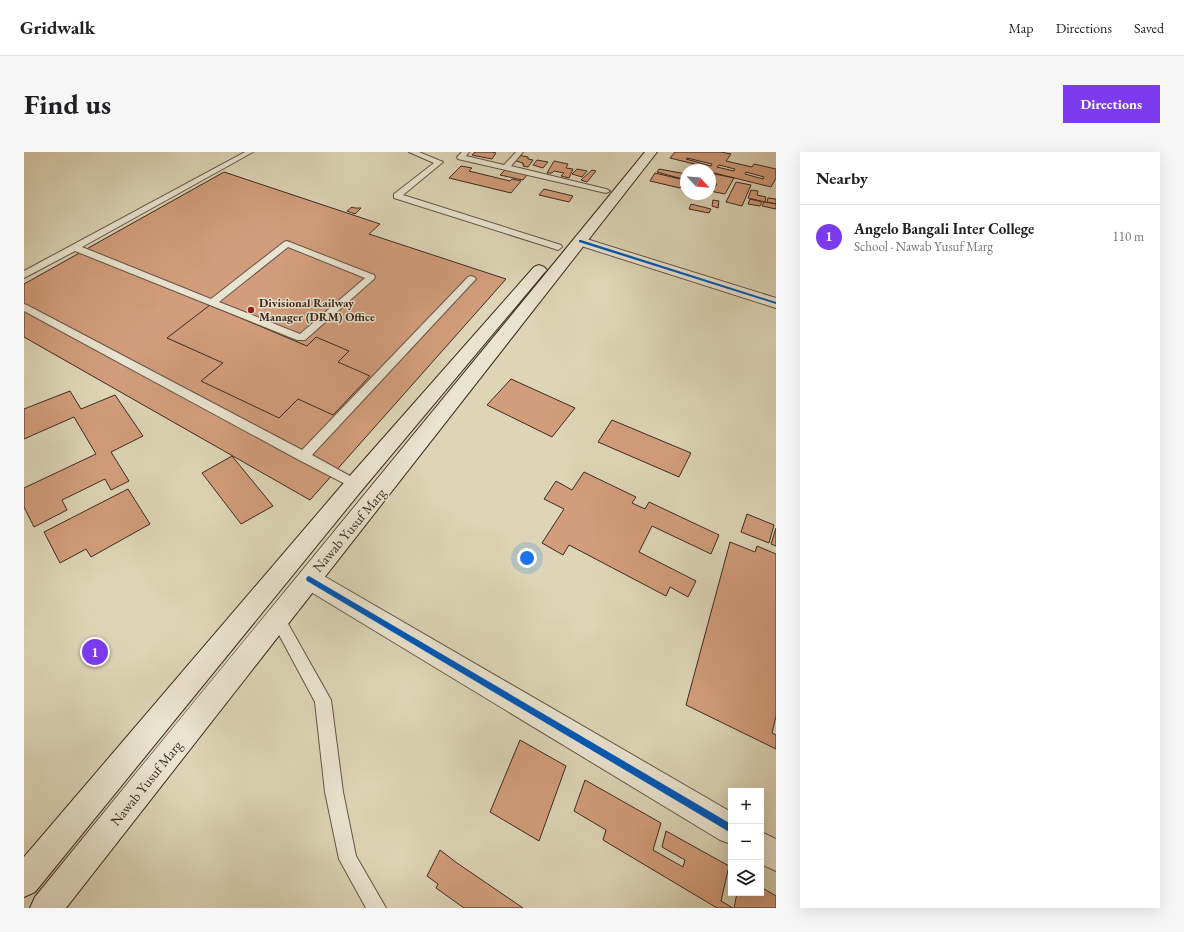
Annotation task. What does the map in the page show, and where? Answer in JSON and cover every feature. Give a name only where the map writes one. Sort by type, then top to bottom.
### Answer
[{"type":"main road","points":[[24,881],[355,484],[638,152]]},
{"type":"main road","name":"Nawab Yusuf Marg","points":[[46,908],[651,152]]},
{"type":"main road","points":[[580,241],[776,303]]},
{"type":"main road","points":[[309,579],[728,827]]},
{"type":"main road","points":[[764,849],[776,856]]},
{"type":"lane","points":[[24,274],[250,152]]},
{"type":"lane","points":[[412,152],[439,162],[397,196],[558,247]]},
{"type":"lane","points":[[466,152],[461,157],[606,191]]},
{"type":"lane","points":[[506,167],[520,152]]},
{"type":"lane","points":[[74,247],[301,338],[371,277],[287,244],[213,302]]},
{"type":"lane","points":[[303,457],[471,278]]},
{"type":"lane","points":[[24,307],[355,484]]},
{"type":"lane","points":[[277,618],[323,700],[334,792],[348,859],[376,908]]},
{"type":"building","points":[[475,152],[496,153],[492,159],[472,155]]},
{"type":"building","points":[[675,152],[721,152],[731,154],[726,161],[752,167],[754,164],[776,169],[776,178],[771,187],[716,173],[716,164],[686,159],[704,164],[694,164],[670,158]],"holes":[[[719,165],[735,169],[734,171],[717,167]],[[746,172],[764,177],[763,179],[745,174]]]},
{"type":"building","points":[[518,155],[528,157],[528,159],[533,160],[528,167],[523,166],[523,163],[513,160]]},
{"type":"building","points":[[537,160],[548,162],[543,168],[533,165]]},
{"type":"building","points":[[554,161],[568,164],[566,168],[573,169],[569,178],[561,176],[564,173],[554,171],[552,173],[547,173]]},
{"type":"building","points":[[461,166],[472,168],[469,171],[510,181],[512,179],[521,181],[511,193],[449,178]]},
{"type":"building","points":[[506,169],[528,174],[523,180],[500,175]]},
{"type":"building","points":[[577,169],[587,171],[582,177],[572,174]]},
{"type":"building","points":[[659,169],[680,173],[680,178],[657,172]]},
{"type":"building","points":[[592,170],[596,171],[587,182],[581,180]]},
{"type":"building","name":"Divisional Railway Manager (DRM) Office","points":[[224,172],[380,224],[369,234],[506,279],[310,500],[24,337],[24,284]]},
{"type":"building","points":[[655,173],[680,179],[680,188],[650,181]]},
{"type":"building","points":[[716,174],[734,178],[725,194],[716,192]]},
{"type":"building","points":[[736,182],[751,185],[742,206],[726,202]]},
{"type":"building","points":[[544,189],[573,196],[569,202],[539,195]]},
{"type":"building","points":[[751,190],[758,191],[757,195],[766,197],[765,202],[748,198]]},
{"type":"building","points":[[768,198],[776,199],[776,204],[767,202]]},
{"type":"building","points":[[750,199],[762,202],[760,206],[748,204]]},
{"type":"building","points":[[713,200],[719,201],[718,208],[712,206]]},
{"type":"building","points":[[764,202],[776,204],[776,209],[762,206]]},
{"type":"building","points":[[691,204],[711,209],[709,213],[689,209]]},
{"type":"building","points":[[352,207],[361,208],[355,214],[347,211]]},
{"type":"building","points":[[210,305],[307,346],[316,337],[349,351],[338,362],[370,376],[333,415],[298,399],[279,418],[201,381],[223,363],[167,338]]},
{"type":"building","points":[[511,379],[575,408],[552,437],[487,405]]},
{"type":"building","points":[[70,391],[81,409],[115,395],[143,436],[111,452],[129,481],[111,490],[105,479],[62,500],[67,510],[34,527],[24,507],[24,488],[96,454],[74,417],[24,439],[24,409]]},
{"type":"building","points":[[612,420],[691,453],[679,477],[598,442]]},
{"type":"building","points":[[232,456],[273,506],[241,524],[202,473]]},
{"type":"building","points":[[584,472],[636,497],[632,503],[645,509],[649,502],[719,535],[711,554],[652,526],[639,552],[696,581],[688,597],[670,587],[666,596],[569,545],[563,555],[542,543],[564,509],[544,499],[556,481],[572,490]]},
{"type":"building","points":[[128,489],[150,524],[91,557],[86,549],[60,563],[44,532]]},
{"type":"building","points":[[747,514],[774,525],[769,543],[741,532]]},
{"type":"building","points":[[776,528],[776,546],[771,544]]},
{"type":"building","points":[[730,542],[755,552],[757,546],[776,554],[776,716],[772,733],[776,735],[776,749],[686,705]]},
{"type":"building","points":[[520,740],[566,766],[539,841],[490,812]]},
{"type":"building","points":[[585,780],[661,823],[653,850],[683,867],[685,860],[662,847],[666,831],[728,865],[721,901],[733,908],[717,908],[603,840],[606,830],[574,811]]},
{"type":"building","points":[[440,850],[523,908],[464,908],[436,888],[438,884],[427,876]]},
{"type":"building","points":[[764,889],[776,896],[776,908],[734,908],[736,896],[764,896]]},
{"type":"cycle path","points":[[580,241],[776,303]]},
{"type":"cycle path","points":[[309,579],[728,827]]},
{"type":"place","name":"Divisional Railway Manager (DRM) Office","points":[[251,310]]},
{"type":"place","name":"Angelo Bangali Inter College","points":[[95,652]]}]
